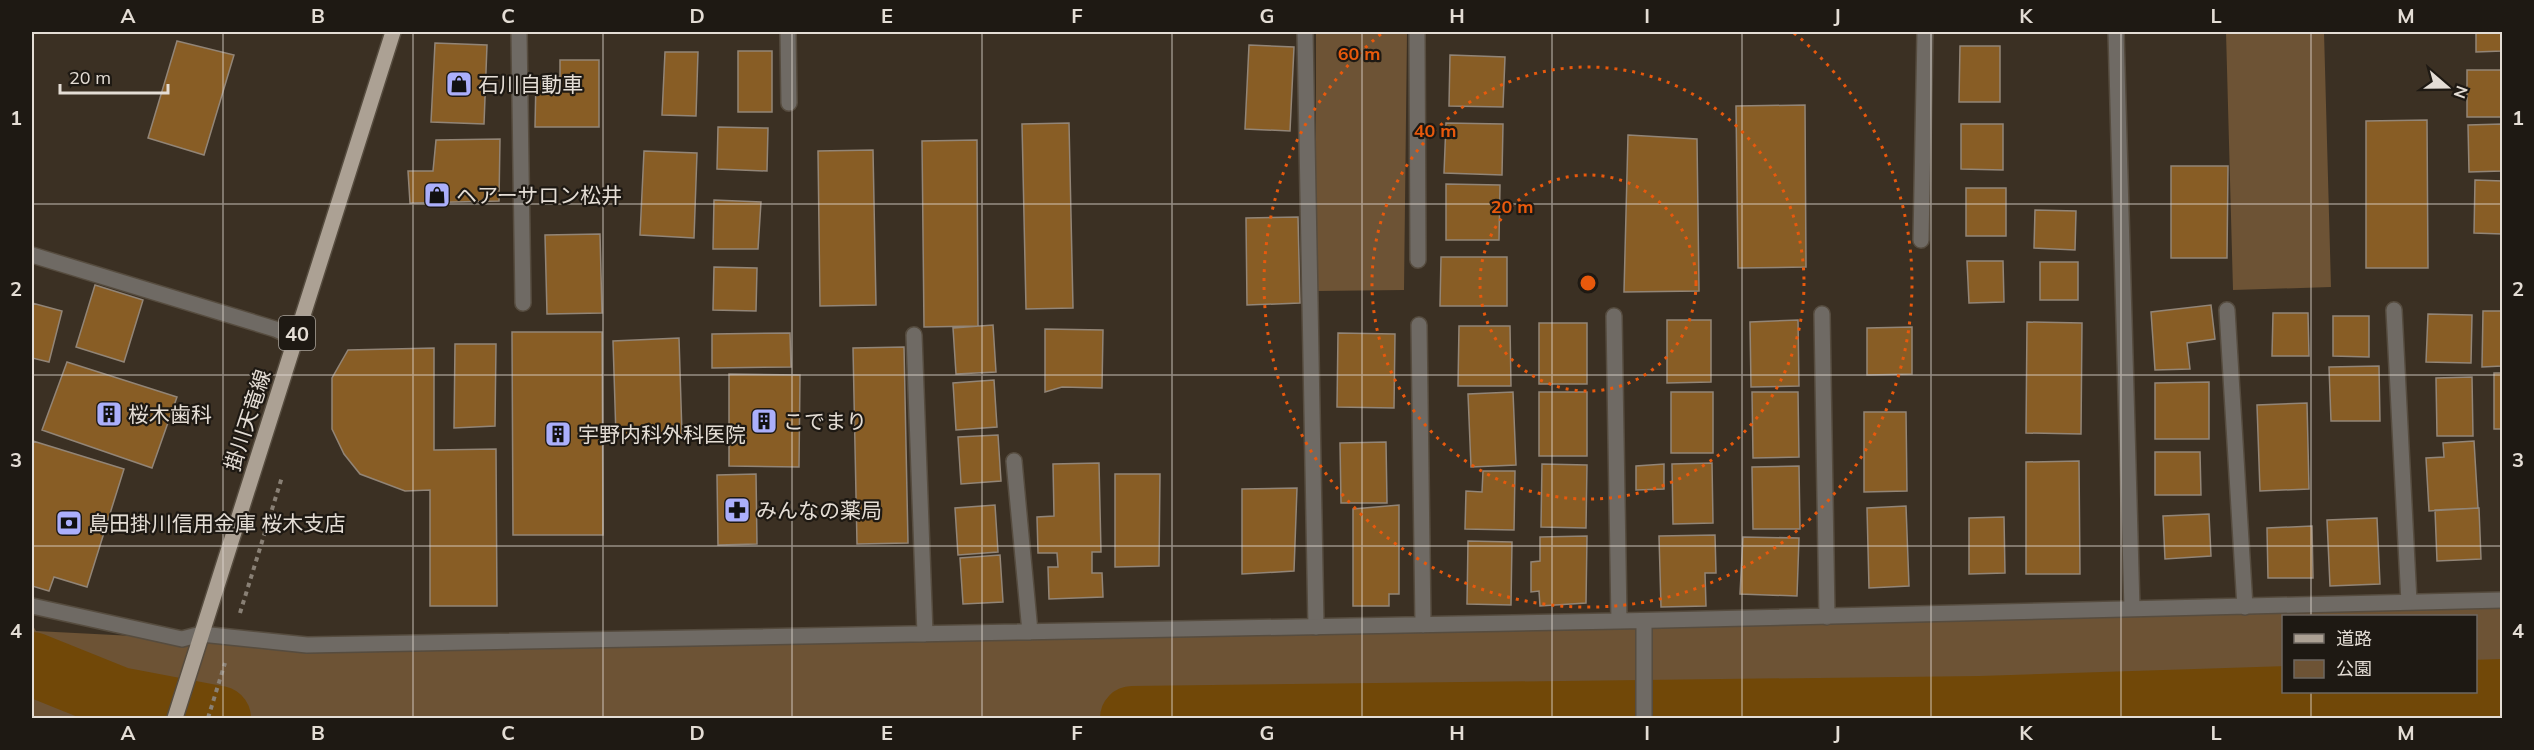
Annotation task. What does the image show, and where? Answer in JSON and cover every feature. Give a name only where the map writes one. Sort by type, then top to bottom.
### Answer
[{"type":"main road","name":"掛川天竜線","points":[[175,718],[393,32]]},
{"type":"street","points":[[519,32],[523,303]]},
{"type":"street","points":[[788,32],[789,103]]},
{"type":"street","points":[[1305,32],[1316,627]]},
{"type":"street","points":[[1417,32],[1418,260]]},
{"type":"street","points":[[1921,240],[1925,32]]},
{"type":"street","points":[[2116,32],[2132,609]]},
{"type":"street","points":[[32,255],[275,329],[295,338]]},
{"type":"street","points":[[2227,310],[2245,607]]},
{"type":"street","points":[[2394,310],[2409,602]]},
{"type":"street","points":[[1822,314],[1827,616]]},
{"type":"street","points":[[1614,316],[1619,621]]},
{"type":"street","points":[[1419,326],[1423,625]]},
{"type":"street","points":[[914,335],[925,634]]},
{"type":"street","points":[[1014,461],[1030,632]]},
{"type":"street","points":[[32,606],[182,639],[201,634],[307,645],[1644,621],[2502,600]]},
{"type":"street","points":[[1644,621],[1644,718]]},
{"type":"path","points":[[208,718],[233,638]]},
{"type":"green space","points":[[1316,32],[1407,32],[1404,290],[1316,291]]},
{"type":"green space","points":[[2226,32],[2324,32],[2331,287],[2233,290]]},
{"type":"green space","points":[[2502,605],[2502,718],[32,718],[32,624],[36,631],[307,645]]},
{"type":"building","points":[[2476,32],[2502,32],[2502,51],[2476,52]]},
{"type":"building","points":[[177,41],[234,55],[204,155],[148,138]]},
{"type":"building","name":"石川自動車","points":[[435,43],[487,45],[484,124],[431,122]]},
{"type":"building","points":[[1249,45],[1294,47],[1290,131],[1245,129]]},
{"type":"building","points":[[1960,46],[2000,46],[2000,102],[1959,102]]},
{"type":"building","points":[[738,51],[772,51],[772,112],[738,112]]},
{"type":"building","points":[[665,52],[698,52],[696,116],[662,115]]},
{"type":"building","points":[[1450,55],[1505,57],[1503,107],[1449,106]]},
{"type":"building","points":[[560,60],[599,60],[599,127],[535,127],[536,78],[560,77]]},
{"type":"building","points":[[2467,70],[2502,70],[2502,117],[2467,117]]},
{"type":"building","points":[[1805,105],[1806,267],[1738,268],[1736,106]]},
{"type":"building","points":[[2427,120],[2428,268],[2366,268],[2366,121]]},
{"type":"building","points":[[1069,123],[1073,308],[1026,309],[1022,124]]},
{"type":"building","points":[[1446,123],[1503,124],[1502,175],[1444,173]]},
{"type":"building","points":[[1961,124],[2003,124],[2003,170],[1961,169]]},
{"type":"building","points":[[2502,124],[2502,171],[2469,172],[2468,125]]},
{"type":"building","points":[[718,127],[768,128],[767,171],[717,169]]},
{"type":"building","points":[[1628,135],[1697,139],[1699,291],[1624,292]]},
{"type":"building","points":[[500,139],[499,201],[410,203],[408,171],[433,171],[436,140]]},
{"type":"building","points":[[977,140],[978,326],[924,327],[922,141]]},
{"type":"building","points":[[873,150],[876,305],[820,306],[818,151]]},
{"type":"building","points":[[644,151],[697,153],[694,238],[640,235]]},
{"type":"building","points":[[2171,166],[2228,166],[2227,258],[2171,258]]},
{"type":"building","points":[[2475,180],[2502,181],[2502,234],[2474,233]]},
{"type":"building","points":[[1446,184],[1500,185],[1499,240],[1446,240]]},
{"type":"building","points":[[1966,188],[2006,188],[2006,236],[1966,236]]},
{"type":"building","points":[[714,200],[761,202],[758,249],[713,249]]},
{"type":"building","points":[[2035,210],[2076,211],[2075,250],[2034,248]]},
{"type":"building","points":[[1298,217],[1300,303],[1247,305],[1246,218]]},
{"type":"building","points":[[600,234],[602,313],[547,314],[545,235]]},
{"type":"building","points":[[1441,257],[1507,257],[1507,306],[1440,306]]},
{"type":"building","points":[[1967,261],[2003,261],[2004,302],[1969,303]]},
{"type":"building","points":[[2040,262],[2078,262],[2078,300],[2040,300]]},
{"type":"building","points":[[714,267],[757,268],[756,311],[713,310]]},
{"type":"building","points":[[95,285],[143,300],[124,362],[76,347]]},
{"type":"building","points":[[32,303],[62,311],[49,362],[32,358]]},
{"type":"building","points":[[2211,305],[2215,339],[2187,343],[2190,369],[2155,370],[2151,312]]},
{"type":"building","points":[[2483,311],[2502,311],[2502,366],[2482,367]]},
{"type":"building","points":[[2273,313],[2308,313],[2309,356],[2272,356]]},
{"type":"building","points":[[2428,314],[2472,315],[2471,363],[2426,362]]},
{"type":"building","points":[[2333,316],[2369,316],[2369,357],[2333,356]]},
{"type":"building","points":[[1667,320],[1711,320],[1711,382],[1667,383]]},
{"type":"building","points":[[1798,320],[1799,386],[1751,387],[1750,322]]},
{"type":"building","points":[[2027,322],[2082,323],[2081,434],[2026,433]]},
{"type":"building","points":[[1539,323],[1587,323],[1587,384],[1539,384]]},
{"type":"building","points":[[993,325],[996,372],[956,374],[953,328]]},
{"type":"building","points":[[1459,326],[1510,326],[1511,386],[1458,386]]},
{"type":"building","points":[[1912,327],[1912,374],[1867,375],[1867,328]]},
{"type":"building","points":[[1045,329],[1103,330],[1102,388],[1062,387],[1045,392]]},
{"type":"building","name":"宇野内科外科医院","points":[[512,332],[602,332],[603,535],[513,535]]},
{"type":"building","points":[[790,333],[791,367],[712,368],[712,334]]},
{"type":"building","points":[[1338,333],[1395,334],[1394,408],[1337,407]]},
{"type":"building","points":[[679,338],[682,435],[616,437],[613,341]]},
{"type":"building","points":[[455,344],[496,344],[495,426],[454,428]]},
{"type":"building","points":[[904,347],[908,543],[857,544],[853,348]]},
{"type":"building","points":[[434,348],[434,450],[496,449],[497,606],[430,606],[430,490],[405,491],[360,474],[344,454],[332,429],[332,378],[348,350]]},
{"type":"building","name":"桜木歯科","points":[[67,362],[177,397],[152,468],[42,430]]},
{"type":"building","points":[[2379,366],[2380,421],[2331,421],[2329,367]]},
{"type":"building","points":[[2494,373],[2502,373],[2502,429],[2494,429]]},
{"type":"building","name":"こでまり","points":[[729,374],[800,375],[799,467],[729,466]]},
{"type":"building","points":[[2472,377],[2473,436],[2437,436],[2436,378]]},
{"type":"building","points":[[994,380],[997,427],[956,430],[953,383]]},
{"type":"building","points":[[2209,382],[2209,439],[2155,439],[2155,383]]},
{"type":"building","points":[[1513,392],[1516,465],[1471,467],[1468,394]]},
{"type":"building","points":[[1539,392],[1587,392],[1587,456],[1539,456]]},
{"type":"building","points":[[1671,392],[1713,392],[1713,453],[1671,453]]},
{"type":"building","points":[[1752,392],[1798,392],[1799,457],[1753,458]]},
{"type":"building","points":[[2307,403],[2309,489],[2260,491],[2257,405]]},
{"type":"building","points":[[1864,412],[1906,412],[1907,491],[1864,492]]},
{"type":"building","points":[[998,435],[1001,481],[961,484],[958,437]]},
{"type":"building","name":"島田掛川信用金庫 桜木支店","points":[[33,441],[124,469],[87,587],[54,577],[49,591],[32,586]]},
{"type":"building","points":[[2474,441],[2478,508],[2429,511],[2426,458],[2444,457],[2443,443]]},
{"type":"building","points":[[1386,442],[1387,503],[1341,503],[1340,443]]},
{"type":"building","points":[[2155,452],[2200,452],[2201,495],[2155,495]]},
{"type":"building","points":[[2079,461],[2080,574],[2026,574],[2026,462]]},
{"type":"building","points":[[1099,463],[1101,552],[1092,552],[1092,573],[1102,573],[1103,597],[1049,599],[1048,567],[1058,567],[1057,553],[1038,553],[1037,517],[1054,516],[1053,464]]},
{"type":"building","points":[[1712,463],[1713,523],[1673,524],[1672,464]]},
{"type":"building","points":[[1542,464],[1587,465],[1586,528],[1541,527]]},
{"type":"building","points":[[1664,464],[1664,489],[1636,490],[1636,466]]},
{"type":"building","points":[[1799,466],[1800,529],[1753,529],[1752,467]]},
{"type":"building","points":[[1483,471],[1515,471],[1514,530],[1465,529],[1466,491],[1482,492]]},
{"type":"building","name":"みんなの薬局","points":[[756,474],[757,544],[718,545],[717,475]]},
{"type":"building","points":[[1115,474],[1160,474],[1159,566],[1115,567]]},
{"type":"building","points":[[1297,488],[1294,571],[1242,574],[1242,489]]},
{"type":"building","points":[[995,505],[998,552],[958,555],[955,508]]},
{"type":"building","points":[[1399,505],[1399,594],[1389,594],[1389,606],[1353,606],[1353,509]]},
{"type":"building","points":[[1906,506],[1909,586],[1869,588],[1867,508]]},
{"type":"building","points":[[2479,508],[2481,559],[2437,561],[2435,510]]},
{"type":"building","points":[[2209,514],[2211,556],[2165,559],[2163,516]]},
{"type":"building","points":[[2004,517],[2005,573],[1969,574],[1969,518]]},
{"type":"building","points":[[2377,518],[2380,584],[2330,586],[2327,520]]},
{"type":"building","points":[[2312,526],[2313,578],[2268,578],[2267,528]]},
{"type":"building","points":[[1715,535],[1716,573],[1705,573],[1706,606],[1661,607],[1659,536]]},
{"type":"building","points":[[1587,536],[1586,603],[1540,606],[1539,591],[1531,592],[1531,562],[1540,561],[1540,537]]},
{"type":"building","points":[[1743,537],[1799,538],[1797,596],[1740,594]]},
{"type":"building","points":[[1468,541],[1512,542],[1511,605],[1467,604]]},
{"type":"building","points":[[1000,555],[1003,602],[963,604],[960,558]]},
{"type":"waterway","points":[[32,664],[119,699],[219,718]]},
{"type":"waterway","points":[[2477,692],[2502,691]]},
{"type":"waterway","points":[[1132,718],[1980,708],[2441,693]]},
{"type":"waterway","points":[[1790,711],[1798,718]]},
{"type":"place","name":"石川自動車","points":[[459,84]]},
{"type":"place","name":"ヘアーサロン松井","points":[[437,195]]},
{"type":"place","name":"桜木歯科","points":[[109,414]]},
{"type":"place","name":"こでまり","points":[[764,421]]},
{"type":"place","name":"宇野内科外科医院","points":[[558,434]]},
{"type":"place","name":"みんなの薬局","points":[[737,510]]},
{"type":"place","name":"島田掛川信用金庫 桜木支店","points":[[69,523]]}]
